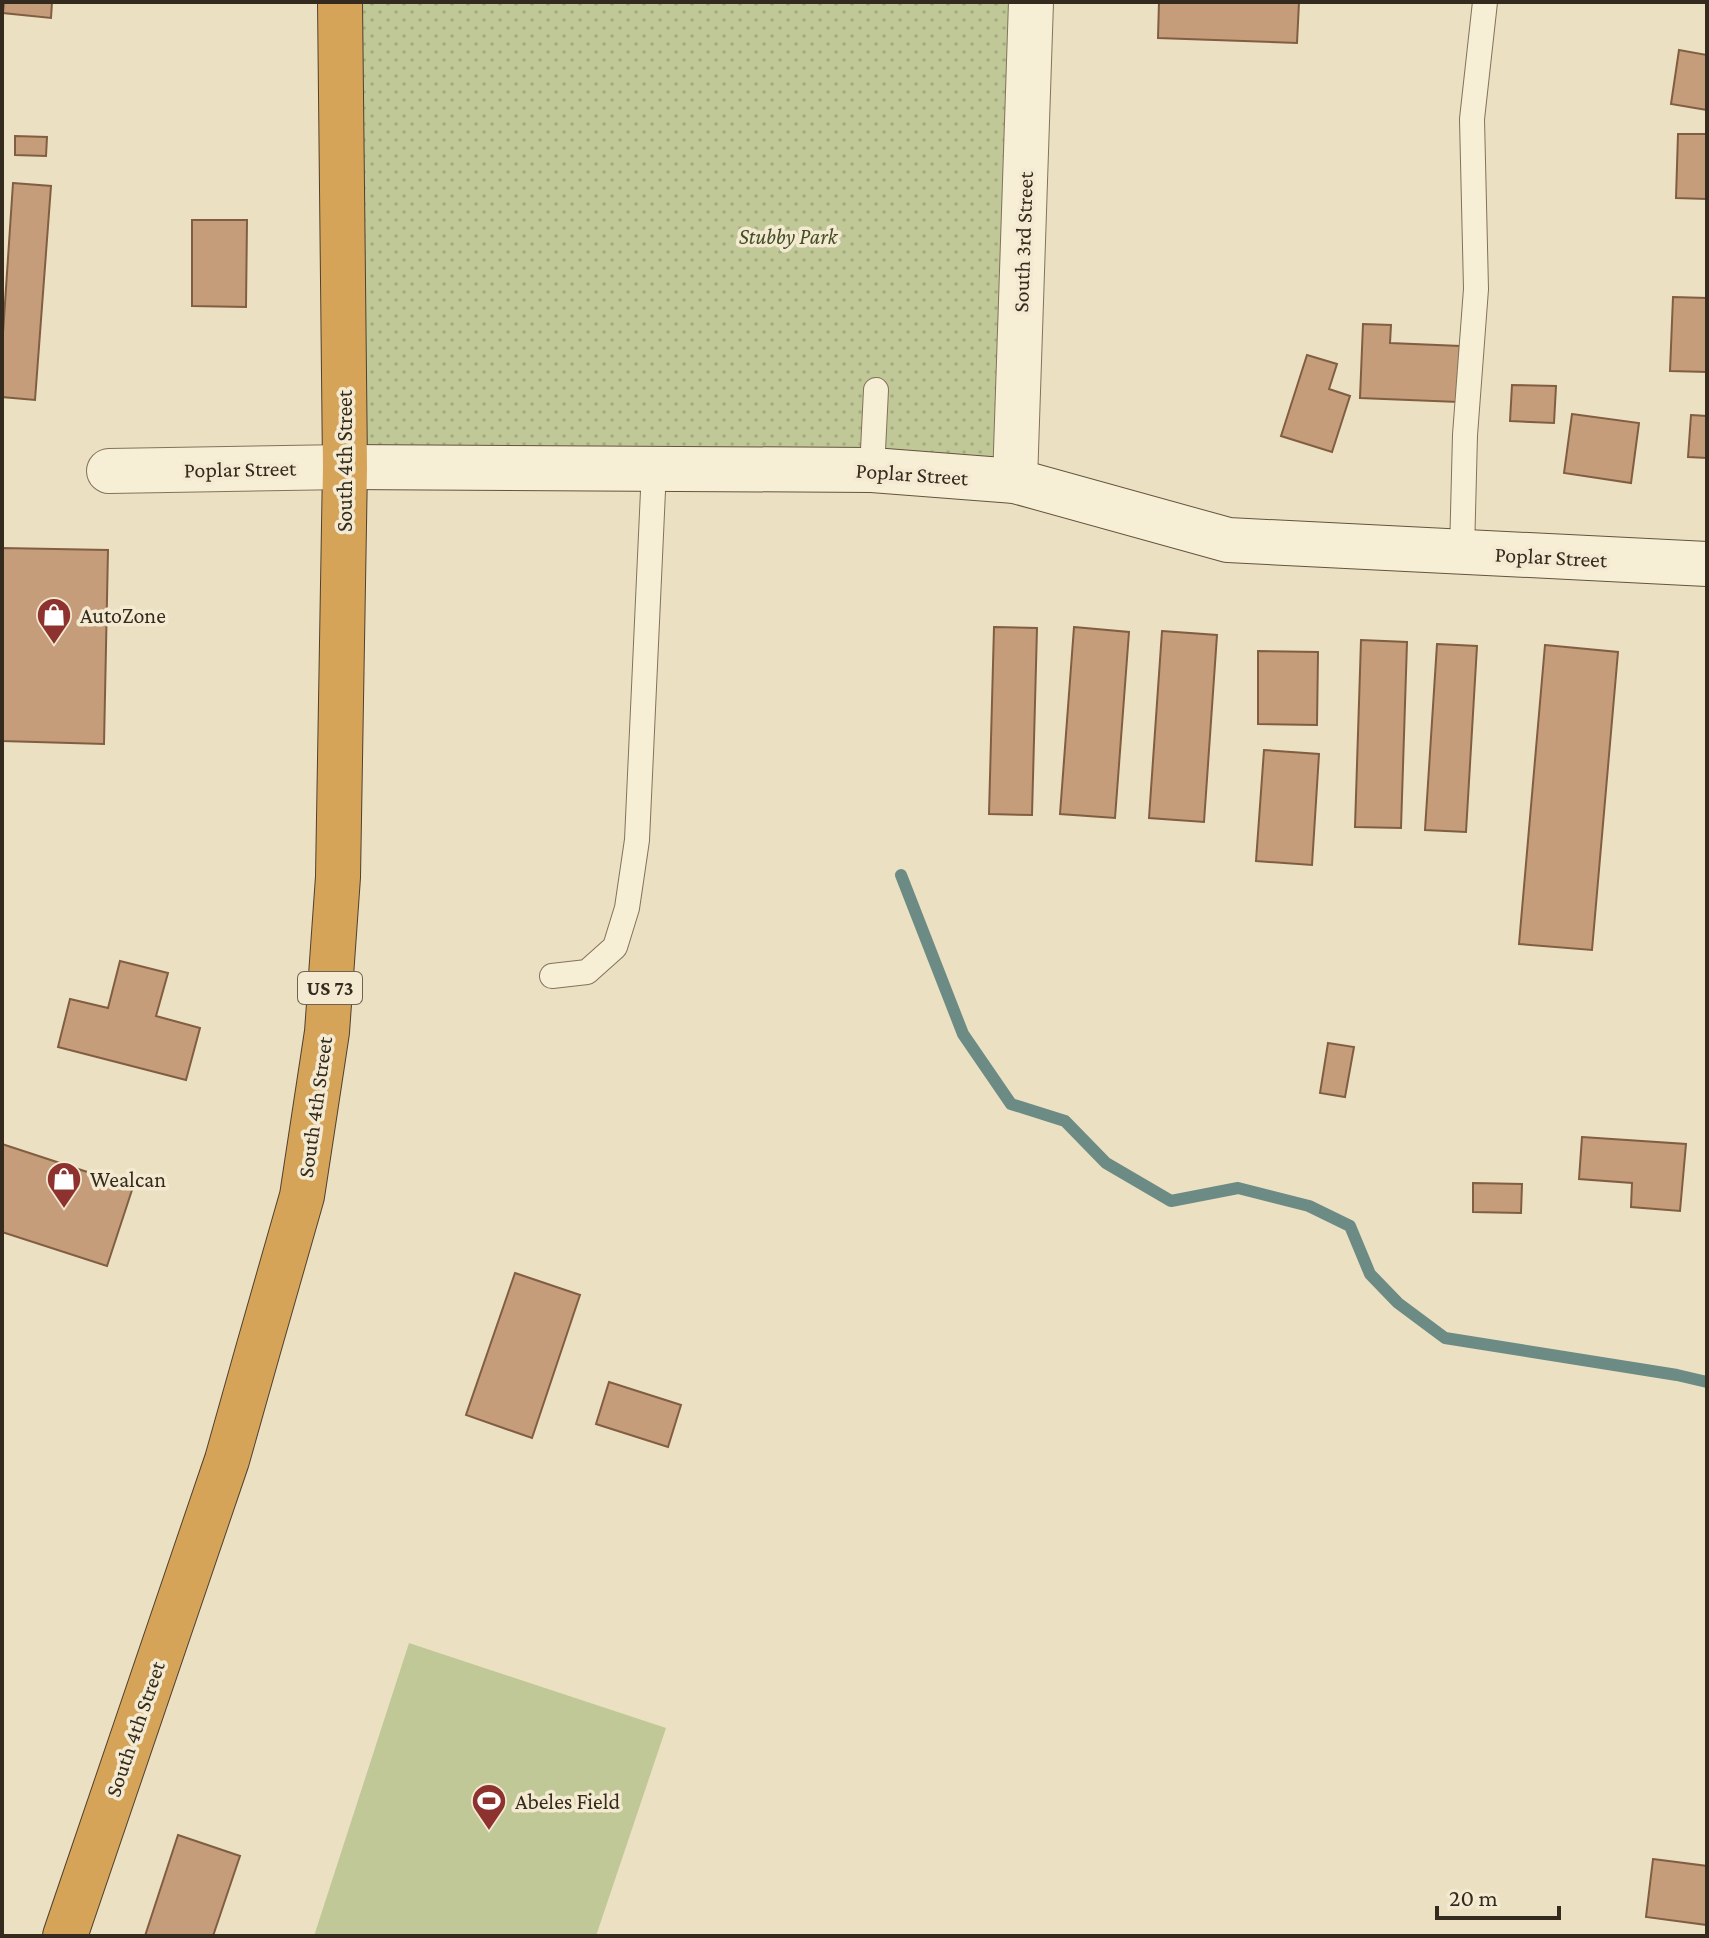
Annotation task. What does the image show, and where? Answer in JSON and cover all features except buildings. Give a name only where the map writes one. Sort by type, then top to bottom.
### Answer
[{"type":"highway","name":"South 4th Street","points":[[65,1936],[227,1460],[302,1196],[327,1032],[338,877],[345,467],[340,2]]},
{"type":"street","name":"South 3rd Street","points":[[1015,481],[1031,2]]},
{"type":"street","name":"Poplar Street","points":[[109,471],[345,467],[872,470],[1015,481],[1228,540],[1707,564]]},
{"type":"lane","points":[[1462,552],[1465,435],[1476,289],[1472,119],[1485,2]]},
{"type":"lane","points":[[872,470],[876,390]]},
{"type":"lane","points":[[552,976],[587,972],[615,947],[627,908],[637,840],[654,469]]},
{"type":"green space","name":"Stubby Park","points":[[340,2],[1031,2],[1015,481],[345,467]]},
{"type":"green space","name":"Abeles Field","points":[[409,1643],[666,1728],[596,1936],[314,1936]]},
{"type":"waterway","points":[[901,875],[963,1034],[1011,1104],[1065,1121],[1106,1163],[1171,1201],[1238,1188],[1309,1206],[1350,1226],[1370,1274],[1398,1303],[1445,1338],[1707,1382]]},
{"type":"place","name":"AutoZone","points":[[54,646]]},
{"type":"place","name":"Wealcan","points":[[64,1210]]},
{"type":"place","name":"Abeles Field","points":[[489,1832]]}]
